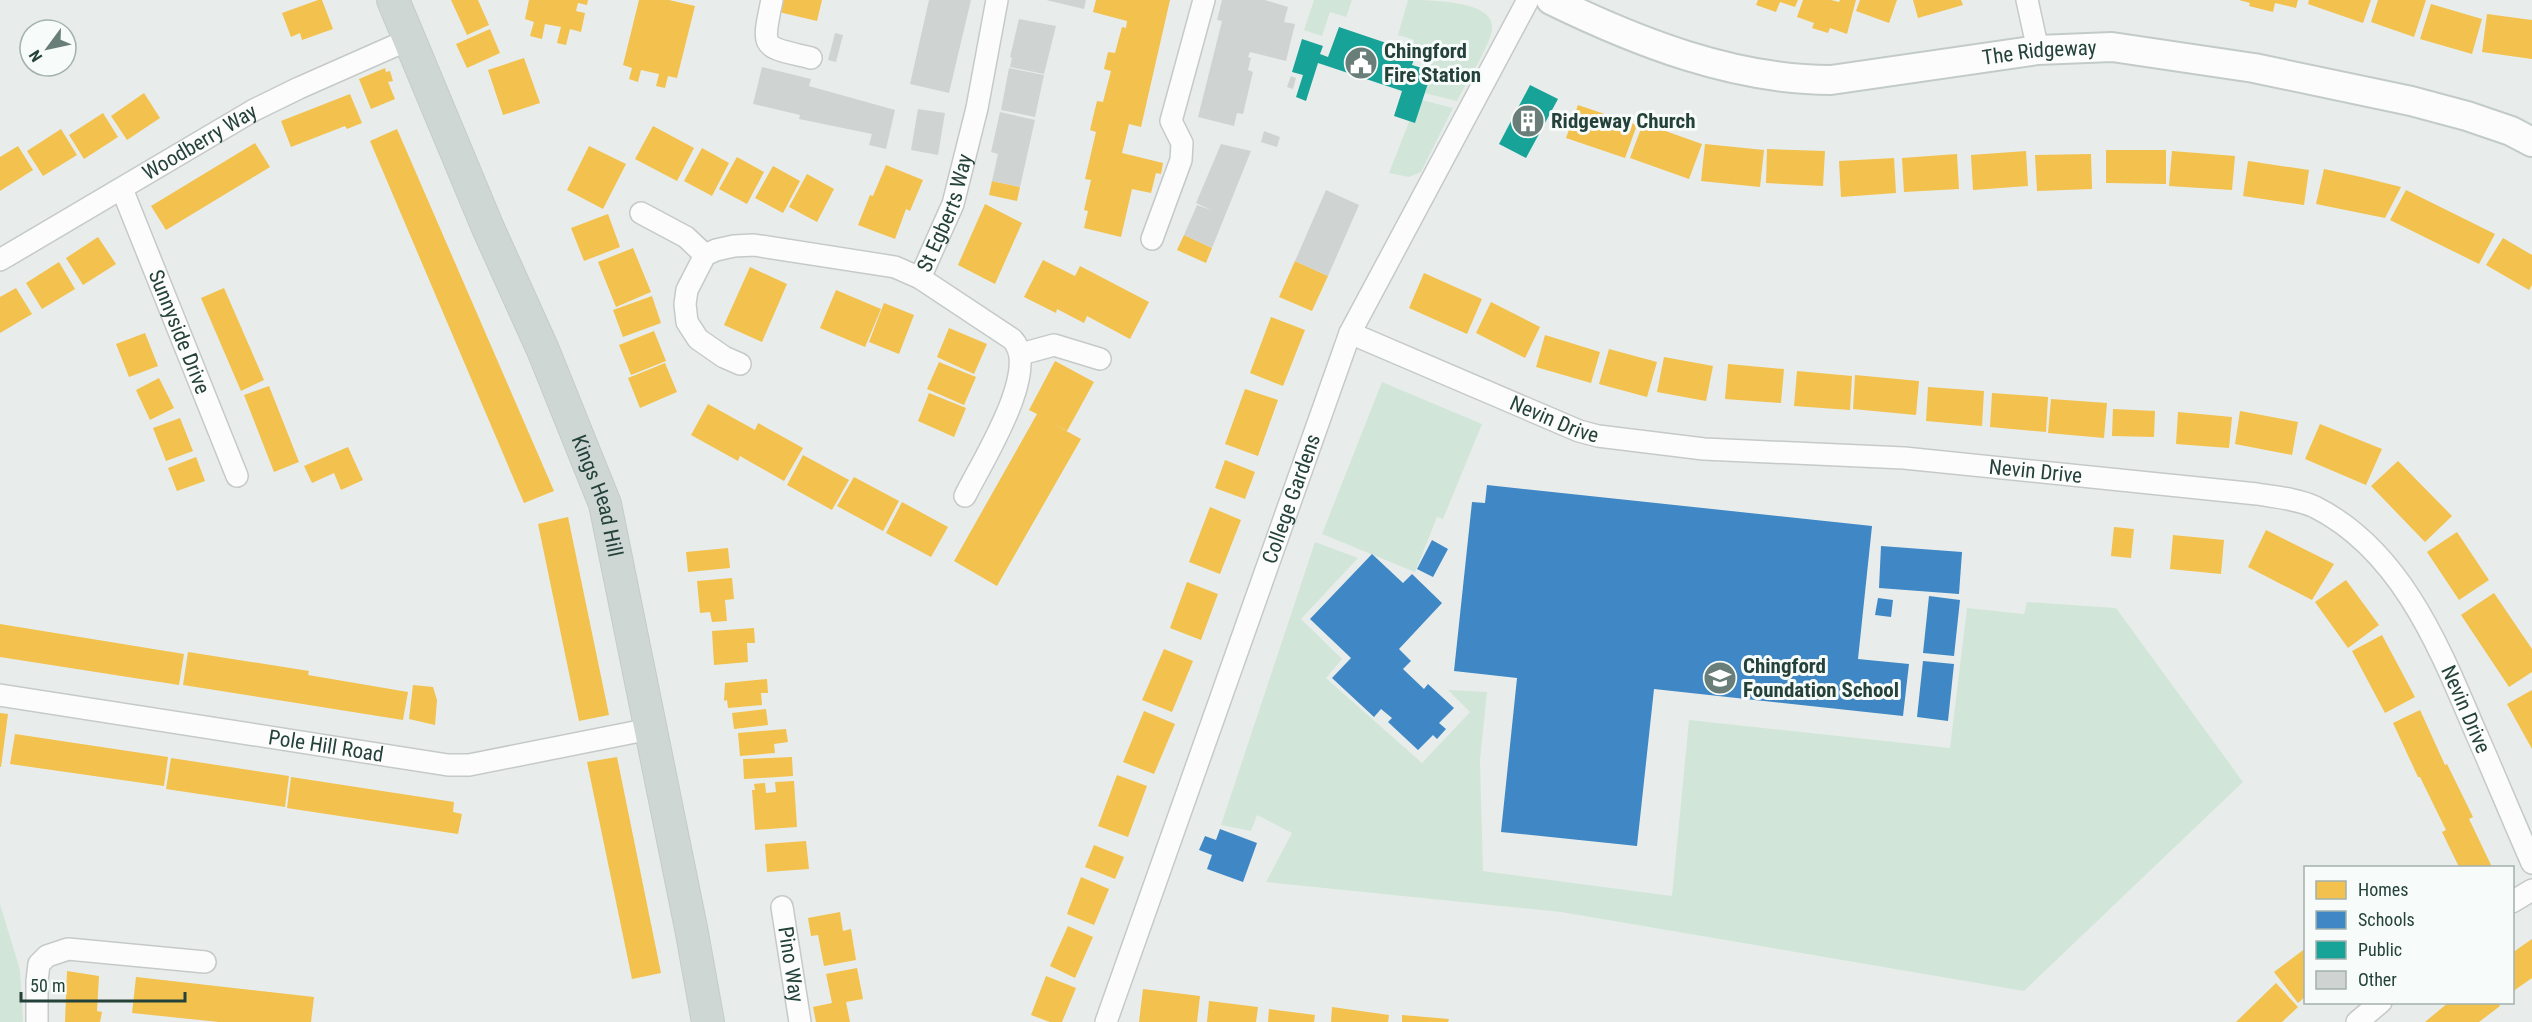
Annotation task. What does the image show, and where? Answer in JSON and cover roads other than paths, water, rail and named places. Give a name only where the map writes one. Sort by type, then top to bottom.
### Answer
[{"type":"main road","name":"Kings Head Hill","points":[[393,0],[488,228],[543,350],[605,504],[708,1022]]},
{"type":"main road","name":"The Ridgeway","points":[[1551,0],[1612,30],[1726,66],[1802,80],[1832,80],[2038,50],[2112,47],[2254,68],[2467,116],[2511,131],[2532,142]]},
{"type":"street","points":[[771,0],[764,36],[767,44],[774,49],[811,58]]},
{"type":"street","name":"St Egberts Way","points":[[705,255],[716,249],[754,244],[895,267],[920,278],[953,204],[977,108],[997,0]]},
{"type":"street","points":[[1152,239],[1181,160],[1182,143],[1171,121],[1204,0]]},
{"type":"street","name":"College Gardens","points":[[1106,1022],[1350,333],[1528,0]]},
{"type":"street","points":[[2027,0],[2038,50]]},
{"type":"street","name":"Woodberry Way","points":[[0,260],[254,110],[299,87],[410,39]]},
{"type":"street","name":"Sunnyside Drive","points":[[122,189],[237,476]]},
{"type":"street","points":[[641,213],[687,237],[705,255],[687,290],[685,304],[687,322],[698,339],[724,357],[740,364]]},
{"type":"street","points":[[920,278],[1012,339],[1018,345],[1021,354],[1021,376],[1013,400],[965,495]]},
{"type":"street","name":"Nevin Drive","points":[[1350,333],[1579,432],[1598,436],[1704,449],[1904,458],[2257,494],[2313,506],[2342,524],[2364,543],[2388,568],[2412,600],[2441,652],[2532,863]]},
{"type":"street","points":[[1021,354],[1054,345],[1100,359]]},
{"type":"street","name":"Pole Hill Road","points":[[0,695],[448,765],[469,765],[650,729]]},
{"type":"street","points":[[2514,901],[2532,890]]},
{"type":"street","name":"Pino Way","points":[[782,907],[800,1022]]},
{"type":"street","points":[[37,1022],[39,964],[47,956],[57,951],[68,949],[205,962]]},
{"type":"street","points":[[2357,1022],[2379,1004]]},
{"type":"place","name":"Chingford Fire Station","points":[[1361,63]]},
{"type":"place","name":"Ridgeway Church","points":[[1528,121]]},
{"type":"place","name":"Chingford Foundation School","points":[[1720,678]]}]
